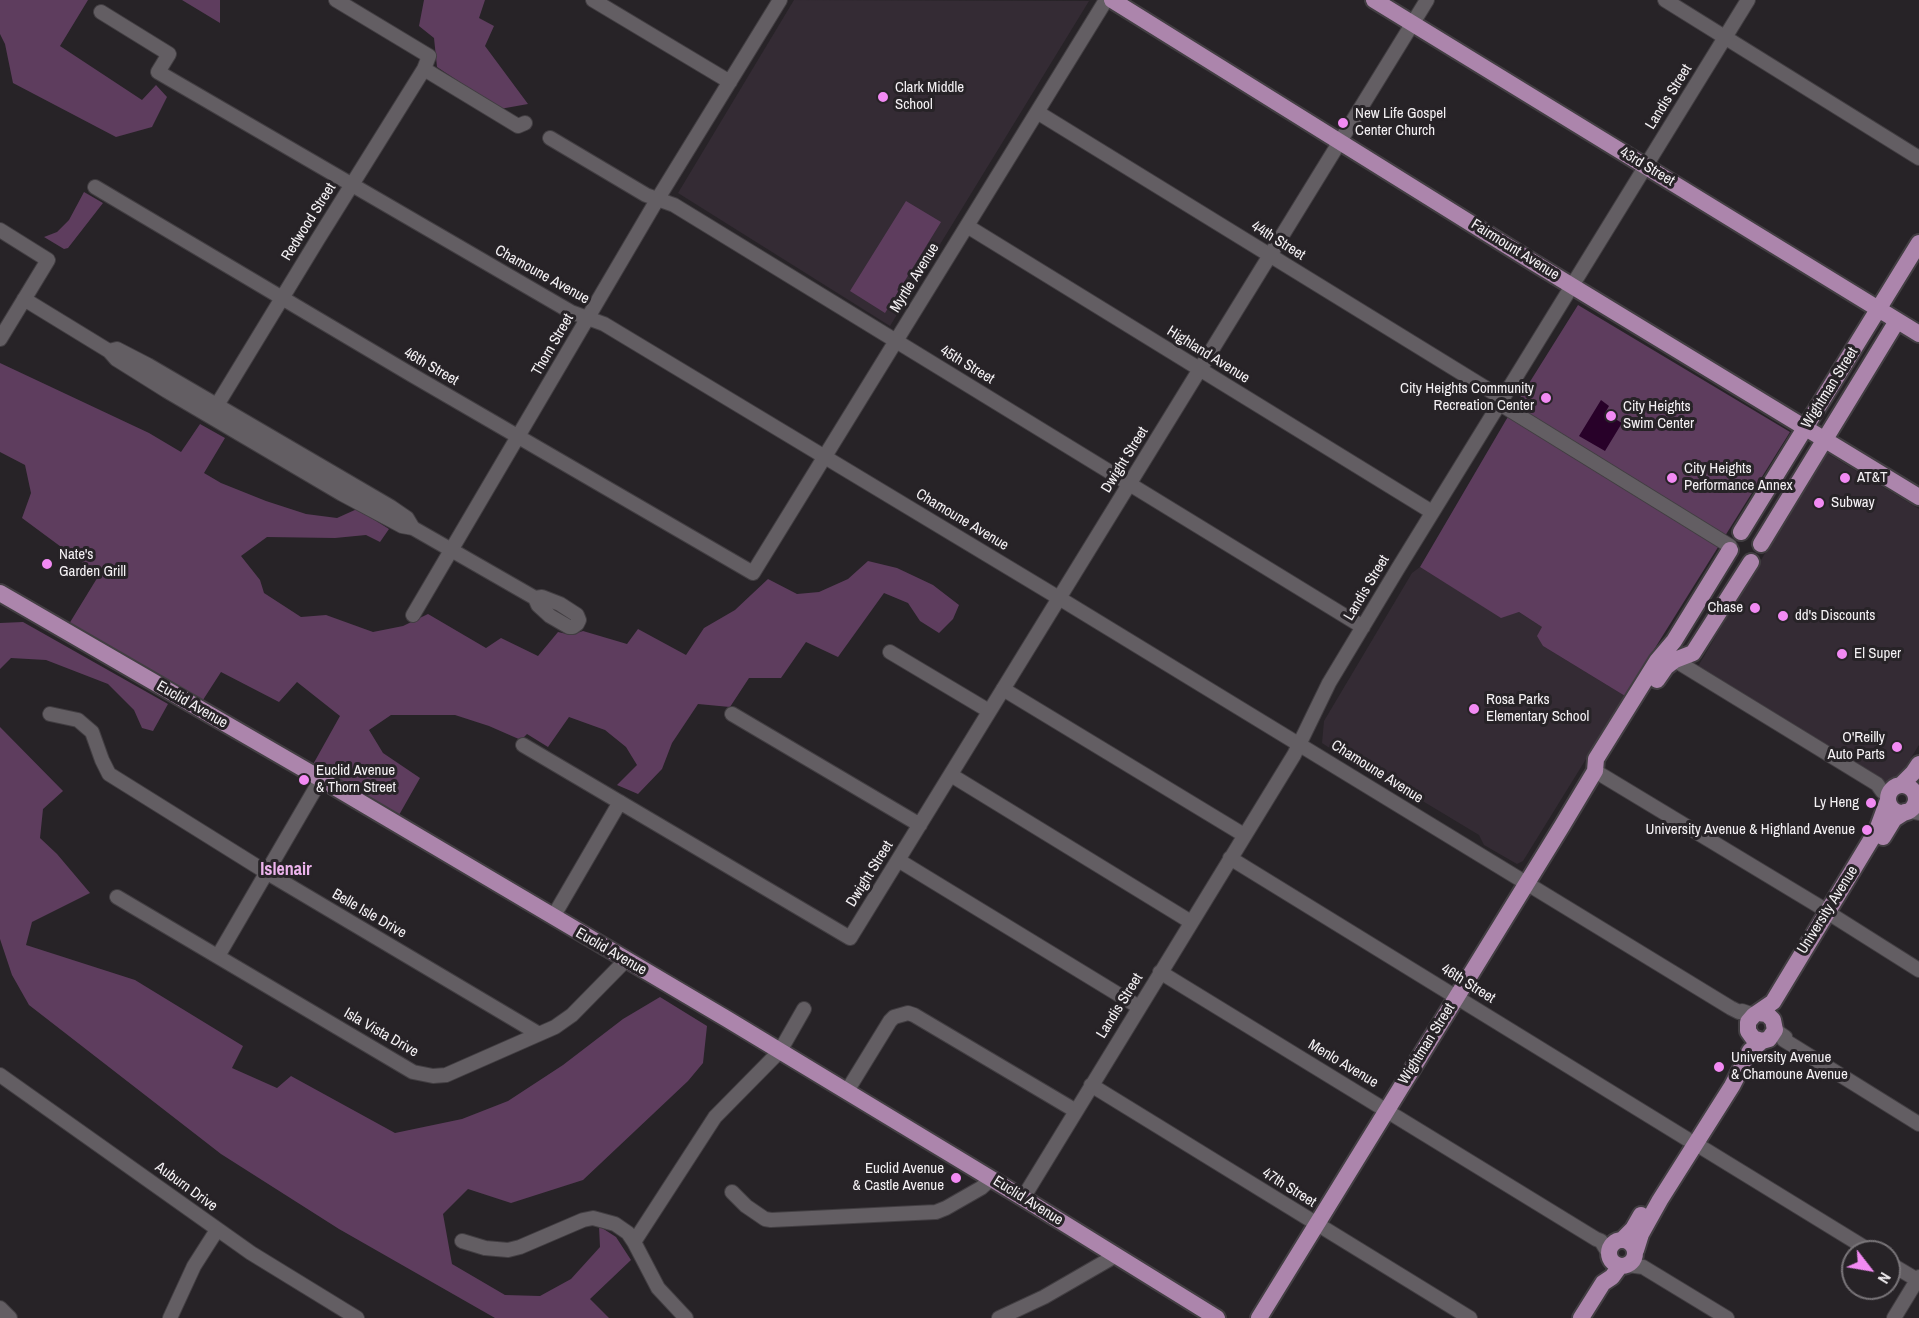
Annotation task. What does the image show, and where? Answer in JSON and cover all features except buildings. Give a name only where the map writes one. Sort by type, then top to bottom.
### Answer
[{"type":"main road","name":"Fairmount Avenue","points":[[1112,0],[1571,285],[1919,497]]},
{"type":"main road","name":"43rd Street","points":[[1374,0],[1919,334]]},
{"type":"main road","name":"Wightman Street","points":[[1259,1318],[1595,771],[1596,759],[1669,656],[1674,641],[1730,548],[1733,537],[1741,532],[1919,243]]},
{"type":"main road","name":"Wightman Street","points":[[1669,656],[1693,653],[1750,562],[1758,556],[1761,544],[1897,321]]},
{"type":"main road","points":[[1741,532],[1751,532],[1761,544]]},
{"type":"main road","points":[[1730,548],[1735,559],[1745,563],[1750,562]]},
{"type":"main road","name":"Euclid Avenue","points":[[0,593],[321,779],[847,1091],[1210,1316]]},
{"type":"main road","name":"University Avenue","points":[[1692,1141],[1732,1086],[1750,1050],[1773,1034],[1783,1000],[1877,830],[1890,791],[1913,773],[1919,764]]},
{"type":"main road","points":[[1910,787],[1914,803],[1896,811],[1889,805],[1890,791],[1910,787]]},
{"type":"main road","name":"University Avenue","points":[[1581,1318],[1603,1283],[1602,1275],[1622,1254],[1650,1216],[1744,1047],[1749,1020],[1773,1002],[1894,819],[1914,803]]},
{"type":"main road","points":[[1770,1016],[1773,1034],[1753,1038],[1749,1020],[1770,1016]]},
{"type":"street","points":[[336,0],[518,126],[525,123]]},
{"type":"street","points":[[593,0],[730,82]]},
{"type":"street","name":"Thorn Street","points":[[413,615],[657,200],[780,0]]},
{"type":"street","name":"Myrtle Avenue","points":[[753,573],[1106,0]]},
{"type":"street","name":"Dwight Street","points":[[620,802],[850,938],[1427,0]]},
{"type":"street","points":[[1665,0],[1919,158]]},
{"type":"street","name":"Landis Street","points":[[1023,1198],[1299,744],[1329,683],[1432,512],[1748,0]]},
{"type":"street","name":"Chamoune Avenue","points":[[101,12],[169,54],[158,72],[571,312],[604,324],[1059,598],[1749,1020]]},
{"type":"street","name":"Redwood Street","points":[[217,405],[426,62]]},
{"type":"street","name":"44th Street","points":[[1037,112],[1502,398],[1505,408],[1730,548]]},
{"type":"street","name":"45th Street","points":[[550,138],[657,200],[674,205],[1363,627]]},
{"type":"street","name":"46th Street","points":[[95,187],[753,573]]},
{"type":"street","name":"Highland Avenue","points":[[966,226],[1432,512]]},
{"type":"street","points":[[0,230],[48,260],[0,339]]},
{"type":"street","points":[[24,299],[110,351],[116,359],[157,385],[342,494],[402,526],[413,528],[535,598]]},
{"type":"street","points":[[110,351],[117,350],[126,353],[217,405],[391,507],[407,518],[413,528]]},
{"type":"street","points":[[890,652],[990,711]]},
{"type":"street","points":[[1669,656],[1890,791]]},
{"type":"street","points":[[1003,689],[1244,835]]},
{"type":"street","name":"Belle Isle Drive","points":[[50,714],[78,720],[92,732],[109,774],[266,872],[539,1034]]},
{"type":"street","points":[[732,714],[920,825]]},
{"type":"street","points":[[523,745],[620,802],[553,917]]},
{"type":"street","points":[[1595,771],[1919,970]]},
{"type":"street","points":[[951,775],[1191,922]]},
{"type":"street","points":[[218,956],[321,779]]},
{"type":"street","name":"46th Street","points":[[1230,858],[1853,1240]]},
{"type":"street","points":[[898,860],[1139,1007]]},
{"type":"street","name":"Isla Vista Drive","points":[[117,897],[413,1072],[433,1076],[446,1075],[555,1027],[572,1015],[626,960]]},
{"type":"street","name":"Menlo Avenue","points":[[1160,972],[1727,1318]]},
{"type":"street","points":[[634,1242],[715,1117],[780,1051],[804,1009]]},
{"type":"street","points":[[847,1091],[890,1021],[894,1017],[908,1013],[1076,1111]]},
{"type":"street","points":[[1773,1034],[1919,1124]]},
{"type":"street","name":"Auburn Drive","points":[[0,1075],[217,1230],[357,1318]]},
{"type":"street","name":"47th Street","points":[[1091,1085],[1470,1318]]},
{"type":"street","points":[[732,1192],[746,1206],[765,1219],[771,1220],[936,1212],[946,1209],[981,1188],[991,1179]]},
{"type":"street","points":[[462,1241],[485,1248],[508,1250],[583,1220],[593,1218],[615,1224],[628,1233],[658,1288],[686,1318]]},
{"type":"street","points":[[170,1318],[194,1266],[217,1230]]},
{"type":"street","points":[[999,1318],[1044,1297],[1115,1256]]},
{"type":"street","points":[[1894,1318],[1918,1280],[1901,1270]]},
{"type":"street","points":[[0,1308],[10,1318]]},
{"type":"shaded area","points":[[0,0],[88,0],[60,46],[142,100],[156,85],[167,97],[152,127],[116,137],[13,83],[5,44],[0,34]]},
{"type":"shaded area","points":[[182,0],[220,0],[220,23]]},
{"type":"shaded area","points":[[424,0],[485,0],[479,18],[494,26],[485,46],[528,104],[500,109],[437,67],[434,38],[419,26]]},
{"type":"shaded area","name":"Clark Middle School","points":[[794,0],[1089,1],[890,326],[678,193]]},
{"type":"shaded area","points":[[84,192],[103,203],[68,248],[64,249],[44,237],[57,232],[69,220]]},
{"type":"shaded area","points":[[906,201],[941,222],[885,313],[850,291]]},
{"type":"shaded area","points":[[1578,305],[1790,432],[1625,696],[1543,646],[1537,636],[1542,627],[1519,612],[1501,618],[1420,567],[1506,420]]},
{"type":"shaded area","points":[[0,363],[149,433],[181,452],[200,424],[225,438],[204,473],[221,483],[306,514],[337,518],[357,509],[389,529],[380,542],[366,535],[335,538],[267,537],[241,556],[260,580],[264,593],[301,617],[326,615],[373,632],[403,626],[428,614],[486,648],[501,638],[538,656],[558,632],[571,635],[583,631],[627,644],[638,629],[686,655],[704,628],[735,610],[768,579],[797,594],[819,592],[848,579],[868,561],[897,568],[933,585],[959,605],[953,619],[939,633],[920,621],[908,603],[884,593],[838,657],[806,642],[781,678],[749,678],[730,707],[698,704],[672,743],[662,769],[638,794],[617,785],[637,765],[626,747],[605,730],[569,717],[548,747],[527,734],[521,740],[455,715],[391,715],[369,730],[383,753],[420,778],[399,815],[311,768],[340,716],[297,682],[279,702],[221,672],[201,703],[69,624],[99,575],[22,518],[31,493],[25,465],[0,452]]},
{"type":"shaded area","points":[[1601,400],[1609,406],[1605,413],[1622,423],[1605,451],[1579,436]]},
{"type":"shaded area","points":[[1825,452],[1919,509],[1919,745],[1892,788],[1697,668]]},
{"type":"shaded area","name":"Rosa Parks Elementary School","points":[[1420,567],[1501,617],[1519,612],[1542,627],[1543,646],[1625,696],[1523,861],[1517,864],[1484,845],[1479,835],[1401,788],[1392,789],[1322,743],[1324,721],[1412,573]]},
{"type":"shaded area","points":[[23,622],[168,704],[153,731],[142,728],[134,710],[108,684],[46,660],[11,658],[0,669],[0,623]]},
{"type":"shaded area","points":[[0,727],[63,791],[43,809],[40,838],[57,854],[90,893],[32,922],[26,945],[135,980],[243,1046],[232,1068],[277,1088],[291,1076],[395,1133],[462,1119],[508,1101],[563,1065],[623,1019],[660,997],[707,1026],[703,1063],[688,1081],[583,1180],[511,1203],[468,1189],[443,1214],[452,1264],[505,1295],[540,1296],[571,1279],[600,1247],[599,1226],[616,1237],[631,1260],[590,1299],[609,1318],[495,1318],[339,1229],[221,1154],[29,1005],[12,975],[0,939]]},
{"type":"place","name":"Clark Middle School","points":[[883,97]]},
{"type":"place","name":"New Life Gospel Center Church","points":[[1343,123]]},
{"type":"place","name":"City Heights Community Recreation Center","points":[[1546,398]]},
{"type":"place","name":"City Heights Swim Center","points":[[1611,416]]},
{"type":"place","name":"City Heights Performance Annex","points":[[1672,478]]},
{"type":"place","name":"AT&T","points":[[1845,478]]},
{"type":"place","name":"Subway","points":[[1819,503]]},
{"type":"place","name":"Nate's Garden Grill","points":[[47,564]]},
{"type":"place","name":"Chase","points":[[1755,608]]},
{"type":"place","name":"dd's Discounts","points":[[1783,616]]},
{"type":"place","name":"El Super","points":[[1842,654]]},
{"type":"place","name":"Rosa Parks Elementary School","points":[[1474,709]]},
{"type":"place","name":"O'Reilly Auto Parts","points":[[1897,747]]},
{"type":"place","name":"Euclid Avenue & Thorn Street","points":[[304,780]]},
{"type":"place","name":"Ly Heng","points":[[1871,803]]},
{"type":"place","name":"University Avenue & Highland Avenue","points":[[1867,830]]},
{"type":"place","name":"University Avenue & Chamoune Avenue","points":[[1719,1067]]},
{"type":"place","name":"Euclid Avenue & Castle Avenue","points":[[956,1178]]},
{"type":"district","name":"Islenair","points":[[286,870]]}]
